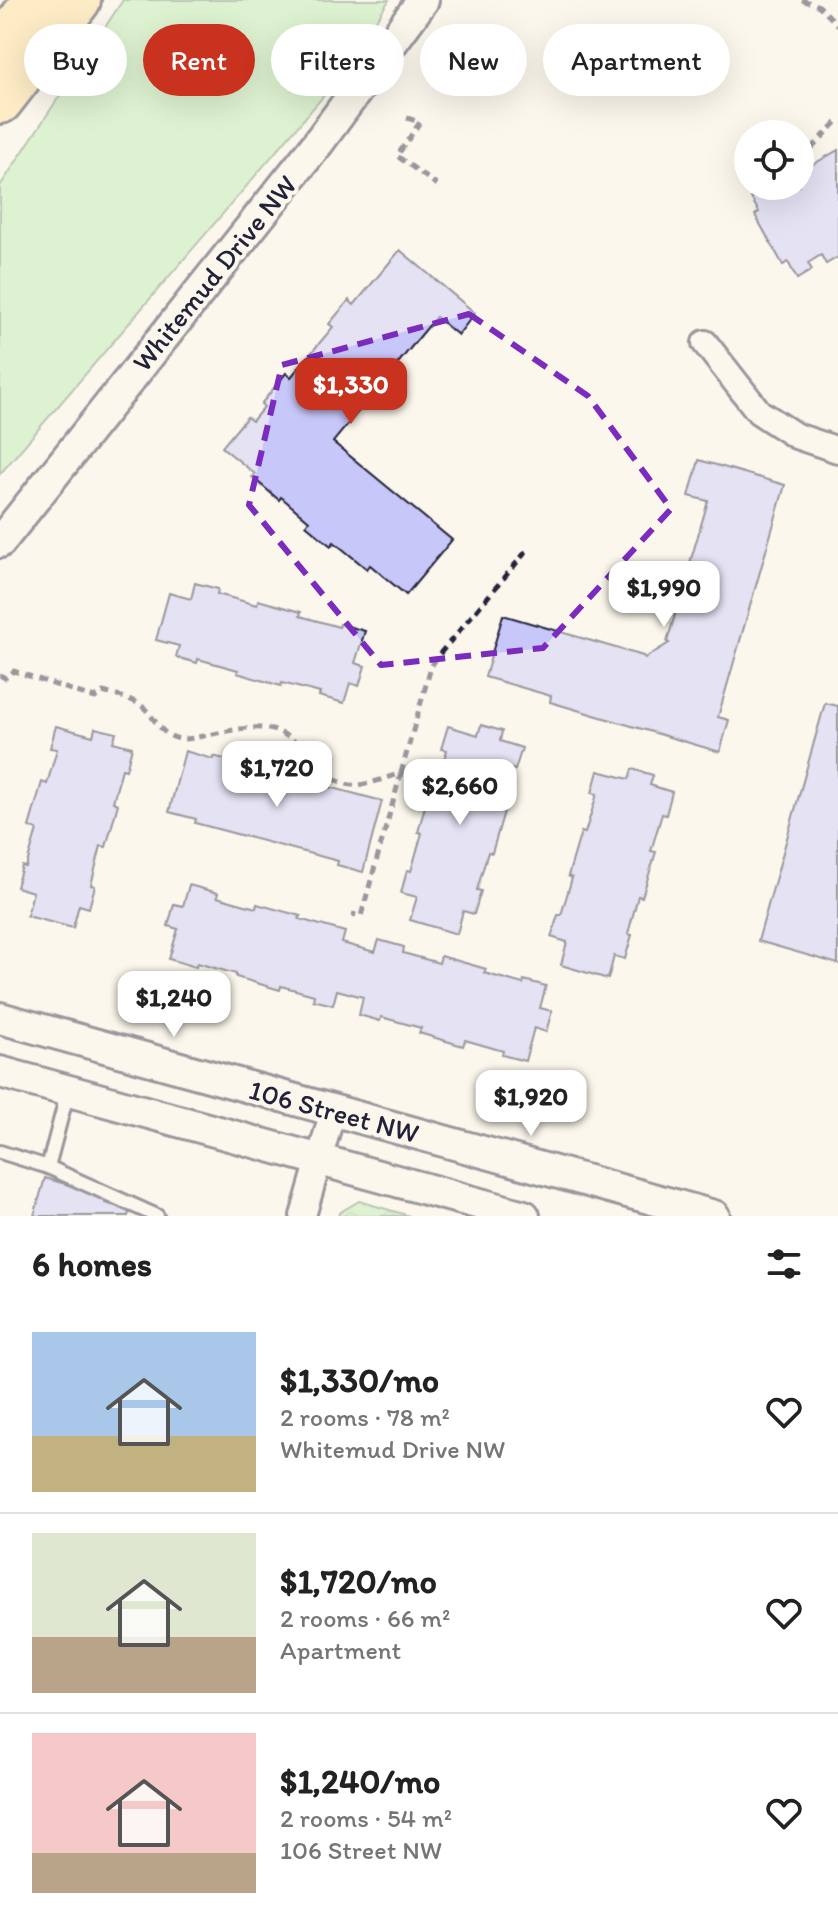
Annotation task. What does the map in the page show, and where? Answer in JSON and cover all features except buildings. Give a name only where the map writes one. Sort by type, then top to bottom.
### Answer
[{"type":"highway","points":[[0,56],[34,0]]},
{"type":"highway","points":[[0,101],[78,0]]},
{"type":"street","name":"Whitemud Drive NW","points":[[0,542],[318,143],[423,0]]},
{"type":"street","points":[[705,343],[759,412],[796,436],[838,450]]},
{"type":"street","name":"106 Street NW","points":[[0,1018],[714,1216]]},
{"type":"street","name":"106 Street NW","points":[[0,1072],[524,1216]]},
{"type":"street","points":[[303,1216],[333,1111]]},
{"type":"lane","points":[[48,1167],[69,1091]]},
{"type":"lane","points":[[0,1152],[48,1167],[157,1216]]},
{"type":"path","points":[[802,0],[819,6],[838,25]]},
{"type":"path","points":[[407,118],[420,122],[397,156],[437,185]]},
{"type":"path","points":[[814,146],[838,121]]},
{"type":"path","points":[[352,914],[361,916],[431,667],[530,547]]},
{"type":"path","points":[[0,675],[5,678],[14,671],[95,698],[103,692],[135,701],[173,737],[193,738],[249,728],[276,731],[288,736],[346,785],[375,782],[401,773]]},
{"type":"highlighted area","points":[[469,314],[588,396],[671,509],[543,648],[381,665],[249,505],[282,365]]},
{"type":"green space","points":[[123,0],[389,0],[374,24],[271,24],[271,96],[324,96],[0,474],[0,186],[60,96],[127,96],[127,24],[107,24]]},
{"type":"green space","points":[[359,1201],[410,1216],[338,1216]]}]
